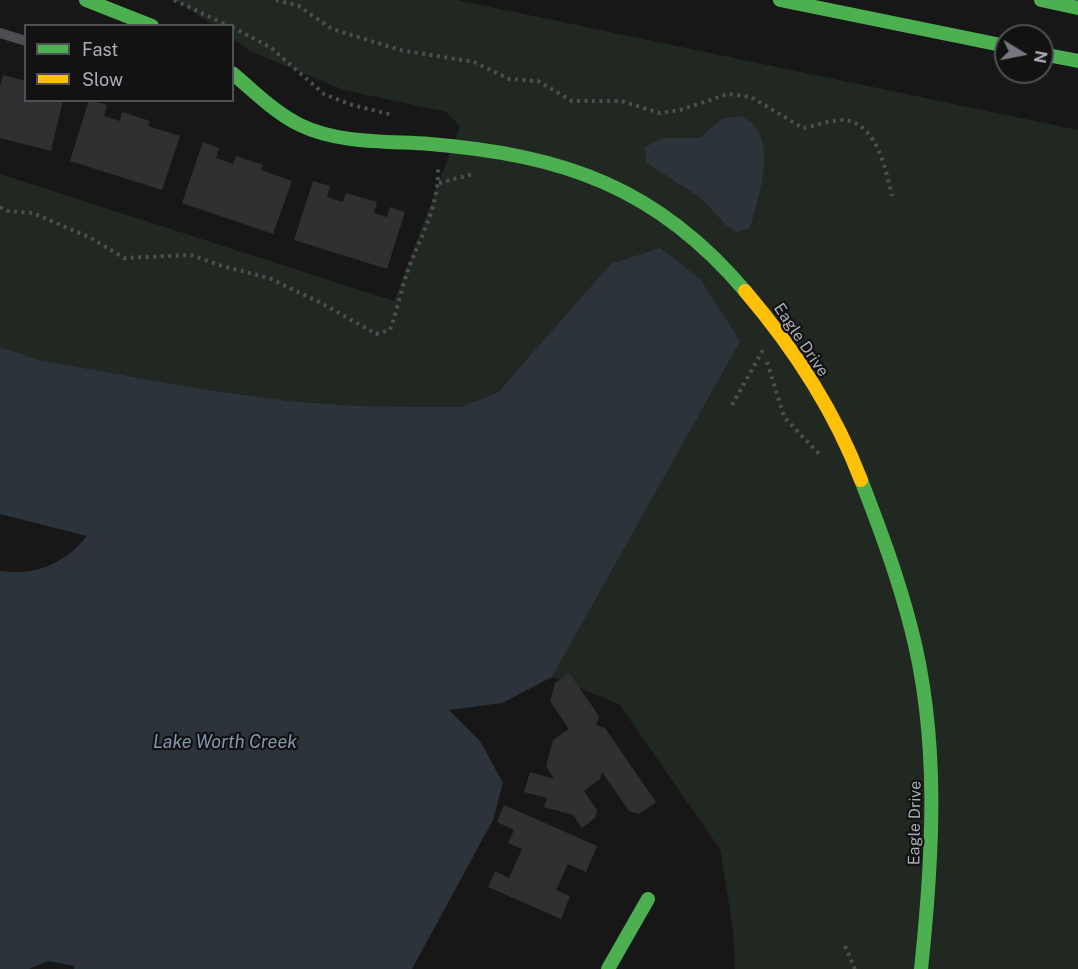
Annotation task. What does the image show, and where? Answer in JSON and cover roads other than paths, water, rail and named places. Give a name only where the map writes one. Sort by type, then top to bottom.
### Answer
[{"type":"street","points":[[86,0],[147,24]]},
{"type":"street","points":[[780,0],[994,44]]},
{"type":"street","points":[[1041,0],[1078,8]]},
{"type":"street","points":[[1054,56],[1078,61]]},
{"type":"street","name":"Eagle Drive","points":[[234,75],[270,104],[313,130],[368,139],[532,155],[596,176],[636,195],[689,231],[726,268],[758,306],[826,409],[855,464],[892,560],[914,640],[925,701],[931,762],[933,824],[930,886],[921,969]]},
{"type":"street","points":[[608,969],[648,899]]},
{"type":"lane","points":[[0,33],[24,40]]},
{"type":"water","points":[[741,116],[755,126],[761,138],[764,164],[760,192],[750,228],[737,232],[726,225],[701,198],[647,163],[645,147],[663,138],[700,138],[723,118]]},
{"type":"water","name":"Lake Worth Creek","points":[[660,248],[700,279],[740,341],[552,677],[502,703],[449,710],[480,741],[503,783],[493,820],[412,969],[74,969],[74,966],[48,961],[29,969],[0,969],[0,571],[26,572],[48,566],[69,554],[87,536],[0,514],[0,347],[39,360],[201,389],[289,401],[357,406],[461,407],[498,392],[611,264]]}]
